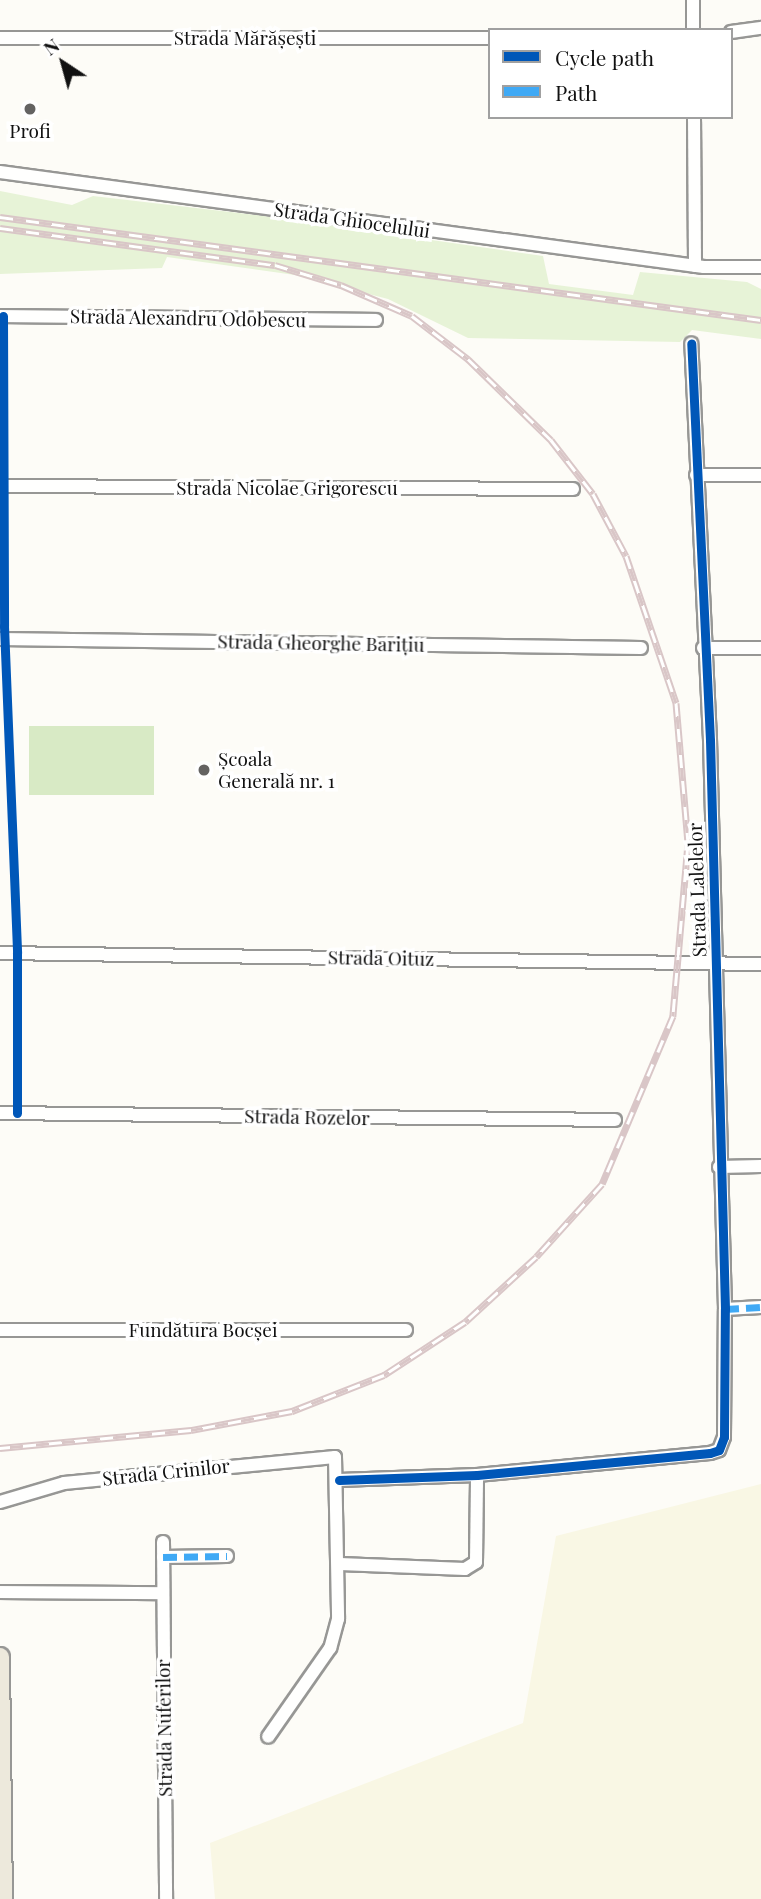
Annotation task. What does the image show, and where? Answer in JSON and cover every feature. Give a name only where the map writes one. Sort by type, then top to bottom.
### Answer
[{"type":"main road","points":[[0,1657],[3,1899]]},
{"type":"street","points":[[693,0],[693,28]]},
{"type":"street","points":[[733,32],[761,28]]},
{"type":"street","name":"Strada Mărășești","points":[[0,38],[488,38]]},
{"type":"street","points":[[694,119],[700,267]]},
{"type":"street","name":"Strada Ghiocelului","points":[[0,172],[700,267],[761,267]]},
{"type":"street","name":"Strada Alexandru Odobescu","points":[[0,316],[376,320]]},
{"type":"street","name":"Strada Lalelelor","points":[[477,1475],[710,1453],[719,1450],[724,1437],[725,1309],[719,1167],[716,965],[691,342]]},
{"type":"street","points":[[696,475],[761,475]]},
{"type":"street","name":"Strada Nicolae Grigorescu","points":[[0,486],[573,489]]},
{"type":"street","name":"Strada Gheorghe Barițiu","points":[[0,639],[641,648]]},
{"type":"street","points":[[703,648],[761,648]]},
{"type":"street","name":"Strada Oituz","points":[[0,953],[761,964]]},
{"type":"street","name":"Strada Rozelor","points":[[0,1113],[615,1121]]},
{"type":"street","points":[[719,1167],[761,1166]]},
{"type":"street","points":[[725,1309],[761,1307]]},
{"type":"street","name":"Fundătura Bocșei","points":[[0,1330],[406,1330]]},
{"type":"street","name":"Strada Crinilor","points":[[0,1503],[64,1483],[335,1457],[339,1480]]},
{"type":"street","points":[[268,1737],[330,1648],[338,1619],[339,1480],[477,1475],[476,1562],[465,1569],[340,1564]]},
{"type":"street","name":"Strada Nuferilor","points":[[163,1542],[166,1899]]},
{"type":"street","points":[[163,1557],[227,1556]]},
{"type":"street","points":[[0,1592],[163,1592]]},
{"type":"shaded area","points":[[761,1484],[761,1899],[215,1899],[210,1843],[523,1723],[556,1536]]},
{"type":"green space","points":[[0,191],[72,205],[93,196],[257,215],[543,256],[549,284],[633,295],[640,272],[747,282],[761,289],[761,339],[692,330],[680,342],[468,338],[388,299],[295,275],[167,257],[162,268],[0,274]]},
{"type":"green space","points":[[29,726],[154,726],[154,795],[29,795]]},
{"type":"railway","points":[[0,217],[761,320]]},
{"type":"railway","points":[[0,228],[275,265],[341,285],[412,316],[468,359],[551,440],[593,494],[626,556],[676,703],[688,843],[673,1016],[602,1184],[536,1257],[465,1322],[384,1375],[292,1411],[191,1430],[0,1448]]},
{"type":"marked path","points":[[725,1309],[761,1307]]},
{"type":"marked path","points":[[163,1557],[227,1556]]},
{"type":"cycle path","points":[[3,316],[4,626],[17,953],[17,1113]]},
{"type":"cycle path","points":[[339,1480],[477,1475],[710,1453],[719,1450],[724,1437],[725,1309],[710,740],[691,343]]},
{"type":"place","name":"Profi","points":[[30,109]]},
{"type":"place","name":"Școala Generală nr. 1","points":[[204,770]]}]
